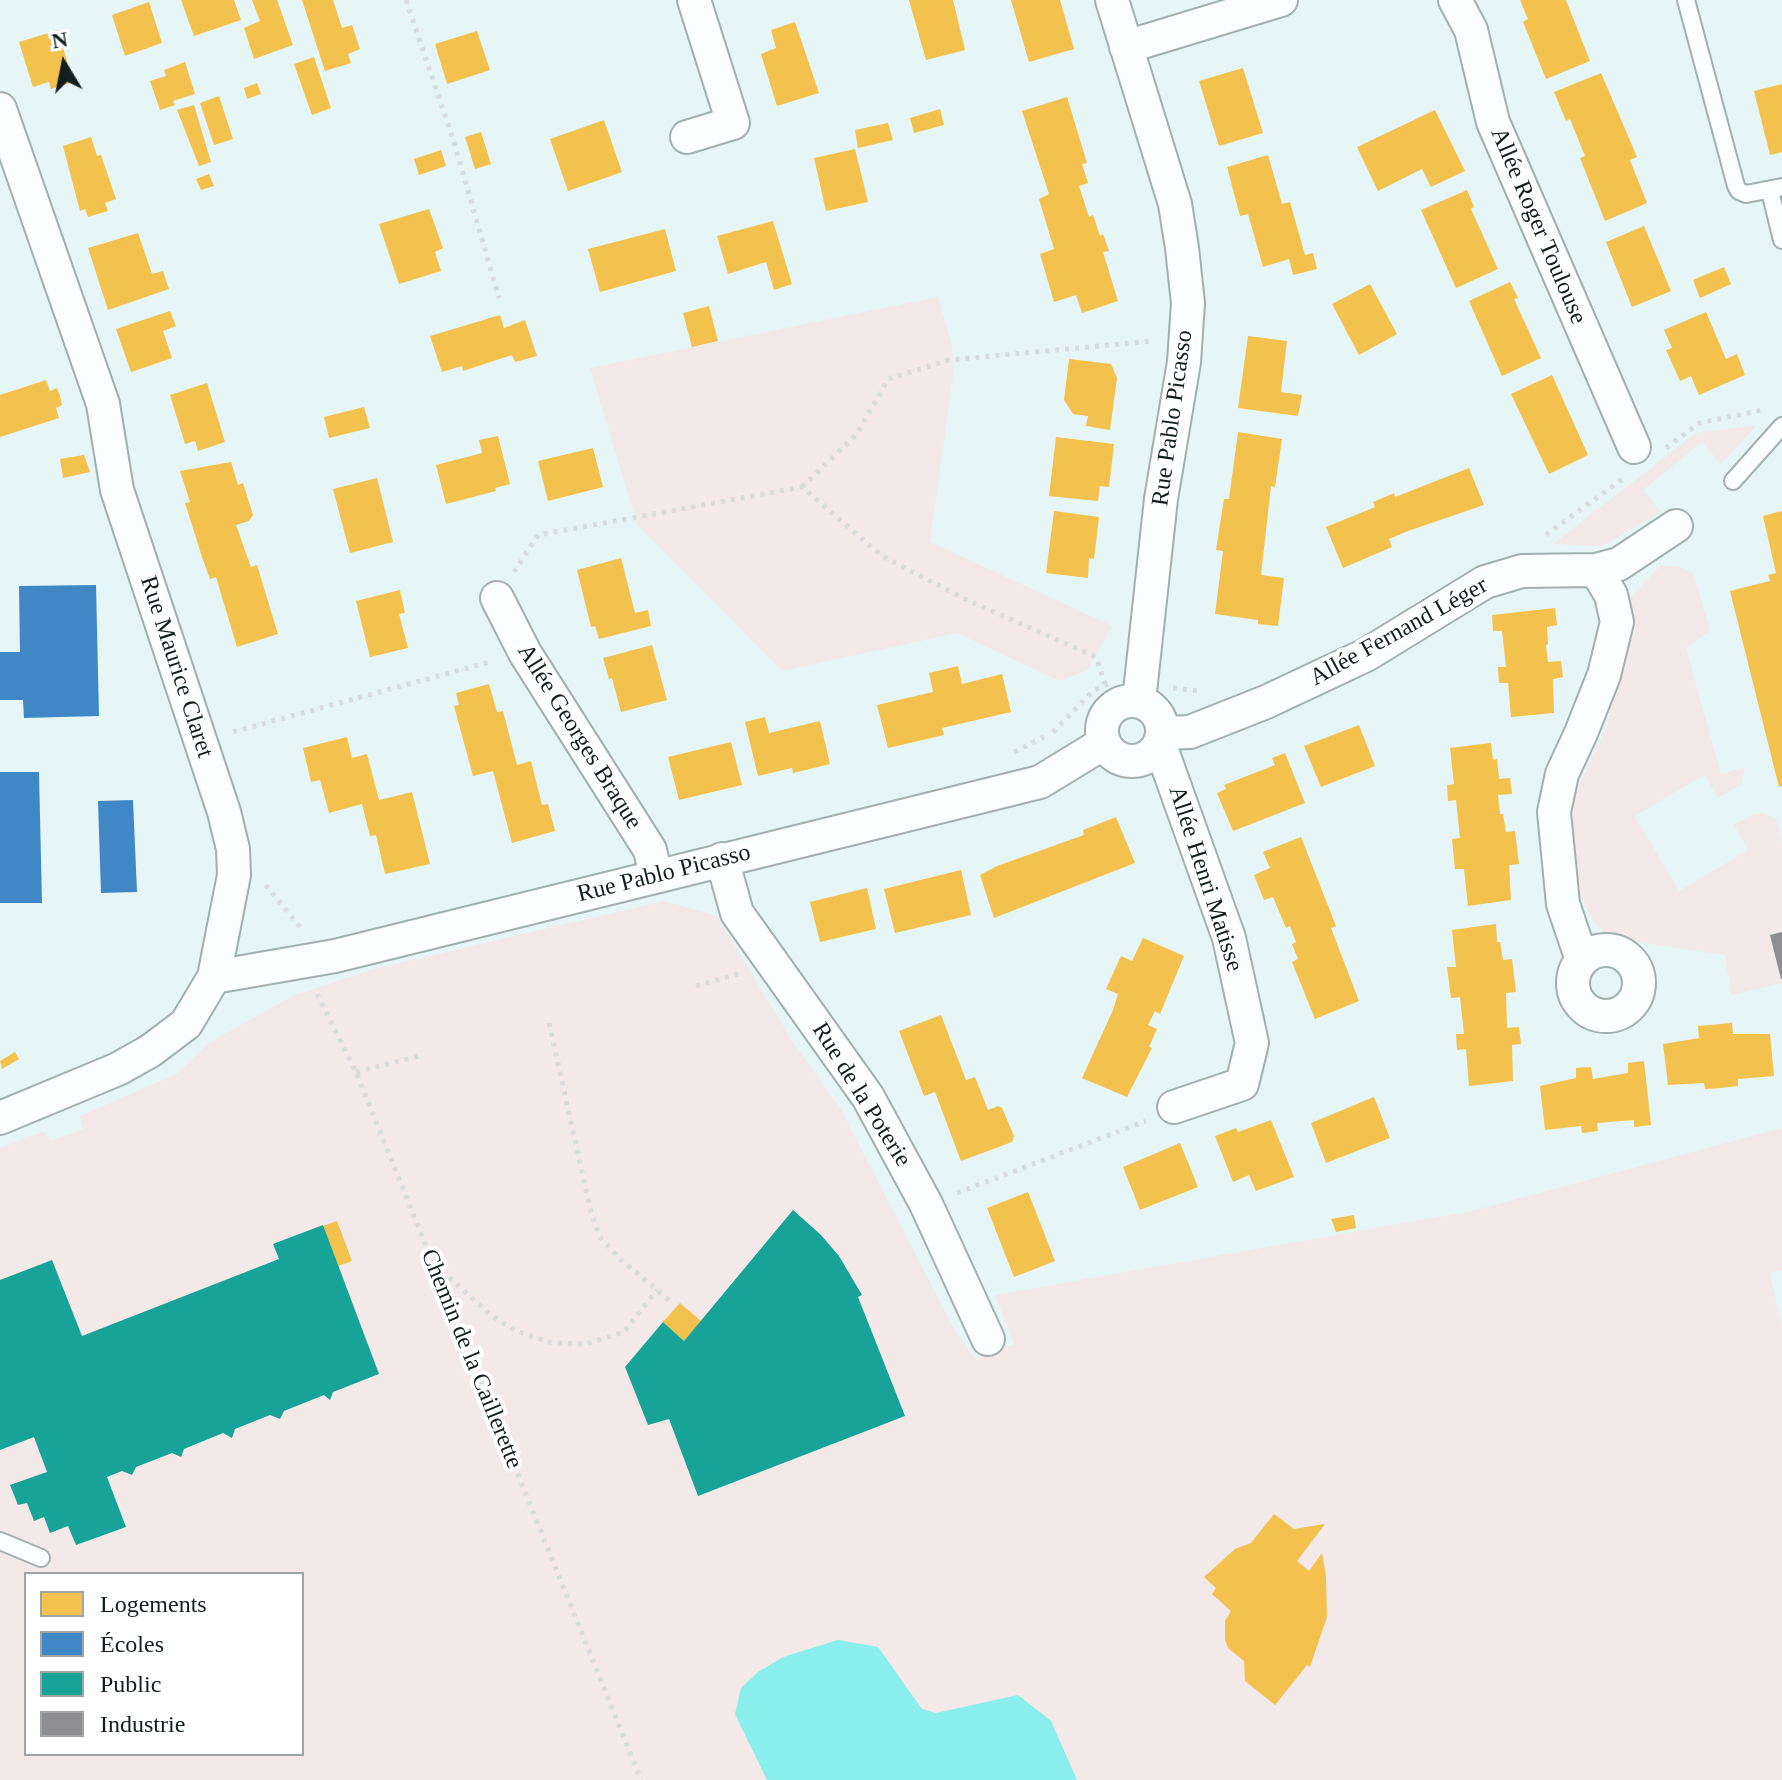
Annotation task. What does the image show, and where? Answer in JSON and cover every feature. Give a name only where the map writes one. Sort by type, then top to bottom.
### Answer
[{"type":"street","points":[[687,137],[733,123],[694,0]]},
{"type":"street","name":"Rue Pablo Picasso","points":[[1112,0],[1175,204],[1188,303],[1184,362],[1161,499],[1140,692]]},
{"type":"street","points":[[1126,47],[1281,0]]},
{"type":"street","name":"Allée Roger Toulouse","points":[[1455,0],[1471,30],[1493,122],[1641,458]]},
{"type":"street","name":"Rue Maurice Claret","points":[[0,109],[103,404],[117,490],[201,741],[233,849],[234,875],[214,977],[186,1024],[150,1051],[118,1069],[0,1118]]},
{"type":"street","name":"Allée Fernand Léger","points":[[1162,739],[1190,732],[1266,702],[1366,655],[1485,582],[1522,571],[1596,570],[1619,564],[1676,526]]},
{"type":"street","points":[[1582,960],[1563,904],[1554,812],[1562,774],[1604,675],[1617,622],[1611,595],[1596,570]]},
{"type":"street","name":"Allée Georges Braque","points":[[497,598],[525,653],[650,850],[656,876]]},
{"type":"street","points":[[1140,692],[1156,712],[1162,739],[1153,754],[1140,761],[1127,762],[1115,757],[1104,743],[1101,730],[1113,707],[1140,692]]},
{"type":"street","name":"Allée Henri Matisse","points":[[1162,739],[1229,938],[1252,1043],[1242,1084],[1174,1107]]},
{"type":"street","name":"Rue Pablo Picasso","points":[[214,977],[311,961],[1040,782],[1104,743]]},
{"type":"street","name":"Rue de la Poterie","points":[[722,859],[737,913],[868,1097],[926,1204],[988,1339]]},
{"type":"lane","points":[[1686,0],[1736,186],[1746,194],[1776,189],[1782,240]]},
{"type":"lane","points":[[1733,481],[1782,426]]},
{"type":"lane","points":[[0,1541],[41,1558]]},
{"type":"path","points":[[406,0],[453,139],[499,298]]},
{"type":"path","points":[[497,598],[538,535],[802,487],[857,434],[888,379],[949,360],[1186,338]]},
{"type":"path","points":[[1542,539],[1641,458],[1699,423],[1768,409]]},
{"type":"path","points":[[802,487],[882,556],[965,599],[1096,657],[1105,684]]},
{"type":"path","points":[[201,741],[525,653]]},
{"type":"path","points":[[1002,758],[1053,732],[1093,691],[1105,684],[1140,692],[1208,692]]},
{"type":"path","name":"Chemin de la Caillerette","points":[[311,961],[317,994],[356,1072],[641,1780]]},
{"type":"path","points":[[696,986],[774,963]]},
{"type":"path","points":[[549,1023],[599,1236],[618,1257],[670,1301]]},
{"type":"path","points":[[356,1072],[423,1055]]},
{"type":"path","points":[[926,1204],[1130,1128],[1174,1107]]},
{"type":"path","points":[[432,1263],[492,1316],[516,1331],[552,1343],[586,1344],[624,1332],[657,1290]]},
{"type":"shaded area","points":[[938,297],[952,345],[954,368],[930,542],[1112,626],[1087,670],[1060,681],[957,633],[782,671],[637,524],[590,368]]},
{"type":"shaded area","points":[[1757,425],[1721,464],[1702,442],[1643,490],[1661,512],[1603,546],[1553,544],[1696,433]]},
{"type":"shaded area","points":[[1660,566],[1678,566],[1694,574],[1710,631],[1686,648],[1721,774],[1745,767],[1742,784],[1718,798],[1704,775],[1635,816],[1679,891],[1748,850],[1734,825],[1752,815],[1762,813],[1776,818],[1782,844],[1782,932],[1770,935],[1782,983],[1731,995],[1725,955],[1610,938],[1590,917],[1578,887],[1572,835],[1575,794],[1608,723],[1630,598]]},
{"type":"shaded area","points":[[664,901],[717,916],[793,1042],[842,1111],[954,1329],[975,1358],[1014,1344],[995,1295],[1472,1211],[1782,1128],[1782,1270],[1770,1273],[1782,1327],[1782,1780],[0,1780],[0,1148],[45,1131],[50,1141],[83,1129],[80,1116],[177,1074],[210,1042],[293,996],[374,969]]},
{"type":"water","points":[[838,1640],[878,1647],[922,1709],[936,1713],[1018,1695],[1051,1721],[1077,1780],[767,1780],[735,1714],[741,1688],[758,1672],[783,1657]]},
{"type":"building: Logements","points":[[181,0],[234,0],[241,20],[194,36]]},
{"type":"building: Logements","points":[[252,0],[277,0],[293,45],[254,59],[244,28],[260,21]]},
{"type":"building: Logements","points":[[302,0],[333,0],[342,28],[352,25],[360,49],[348,54],[351,63],[325,71]]},
{"type":"building: Logements","points":[[909,0],[953,0],[965,50],[926,60]]},
{"type":"building: Logements","points":[[1011,0],[1060,0],[1074,49],[1029,62]]},
{"type":"building: Logements","points":[[1520,0],[1566,0],[1590,61],[1546,79],[1523,22],[1528,19]]},
{"type":"building: Logements","points":[[149,2],[162,43],[125,56],[112,15]]},
{"type":"building: Logements","points":[[795,22],[819,93],[777,106],[761,54],[776,48],[771,30]]},
{"type":"building: Logements","points":[[58,30],[73,82],[51,89],[49,82],[33,87],[19,42]]},
{"type":"building: Logements","points":[[477,31],[490,70],[447,84],[435,44]]},
{"type":"building: Logements","points":[[314,57],[331,108],[312,115],[294,64]]},
{"type":"building: Logements","points":[[185,62],[195,94],[173,101],[175,105],[160,110],[150,81],[166,76],[164,70]]},
{"type":"building: Logements","points":[[1243,68],[1263,133],[1219,146],[1199,81]]},
{"type":"building: Logements","points":[[1601,73],[1637,157],[1630,160],[1647,203],[1605,221],[1580,158],[1585,156],[1570,119],[1566,121],[1554,92]]},
{"type":"building: Logements","points":[[257,83],[261,94],[247,99],[244,88]]},
{"type":"building: Logements","points":[[1782,84],[1782,152],[1770,155],[1754,91]]},
{"type":"building: Logements","points":[[219,96],[233,139],[214,145],[200,103]]},
{"type":"building: Logements","points":[[1067,97],[1087,163],[1082,164],[1088,183],[1079,186],[1089,217],[1093,215],[1109,251],[1103,252],[1118,301],[1082,313],[1076,295],[1054,302],[1040,254],[1054,249],[1039,199],[1049,194],[1022,111]]},
{"type":"building: Logements","points":[[194,105],[211,162],[199,166],[177,110]]},
{"type":"building: Logements","points":[[940,109],[944,125],[914,133],[910,118]]},
{"type":"building: Logements","points":[[1435,110],[1465,171],[1431,187],[1422,169],[1378,191],[1357,147]]},
{"type":"building: Logements","points":[[604,120],[622,172],[568,191],[550,139]]},
{"type":"building: Logements","points":[[888,123],[893,140],[858,148],[855,130]]},
{"type":"building: Logements","points":[[481,132],[491,164],[475,169],[465,137]]},
{"type":"building: Logements","points":[[91,137],[97,156],[101,155],[116,199],[105,203],[108,211],[88,217],[85,209],[80,211],[63,146]]},
{"type":"building: Logements","points":[[855,149],[868,202],[826,211],[814,158]]},
{"type":"building: Logements","points":[[441,150],[446,166],[419,175],[414,159]]},
{"type":"building: Logements","points":[[1268,155],[1282,204],[1290,202],[1305,255],[1313,253],[1317,269],[1293,275],[1289,259],[1263,267],[1248,214],[1240,216],[1227,167]]},
{"type":"building: Logements","points":[[209,174],[214,186],[201,190],[196,179]]},
{"type":"building: Logements","points":[[1467,190],[1474,207],[1471,209],[1498,269],[1456,288],[1421,210]]},
{"type":"building: Logements","points":[[429,209],[443,248],[435,252],[441,271],[399,284],[379,224]]},
{"type":"building: Logements","points":[[773,221],[792,284],[774,290],[766,262],[728,274],[717,236]]},
{"type":"building: Logements","points":[[1644,226],[1671,291],[1632,307],[1606,242]]},
{"type":"building: Logements","points":[[665,229],[676,271],[600,292],[588,249]]},
{"type":"building: Logements","points":[[138,233],[152,274],[163,271],[169,289],[108,310],[88,248]]},
{"type":"building: Logements","points":[[1724,267],[1731,284],[1700,298],[1693,280]]},
{"type":"building: Logements","points":[[1510,282],[1518,298],[1514,299],[1541,358],[1502,376],[1469,301]]},
{"type":"building: Logements","points":[[1370,284],[1397,334],[1359,355],[1332,304]]},
{"type":"building: Logements","points":[[709,306],[718,341],[692,347],[683,313]]},
{"type":"building: Logements","points":[[170,311],[176,326],[163,331],[172,358],[131,372],[116,329]]},
{"type":"building: Logements","points":[[1706,312],[1726,359],[1737,354],[1745,375],[1699,395],[1691,376],[1680,381],[1666,350],[1672,348],[1664,330]]},
{"type":"building: Logements","points":[[500,315],[504,328],[525,320],[537,356],[515,362],[512,355],[463,371],[462,366],[442,372],[430,336]]},
{"type":"building: Logements","points":[[1248,336],[1287,341],[1281,392],[1302,395],[1298,416],[1238,408]]},
{"type":"building: Logements","points":[[1069,359],[1111,364],[1117,378],[1110,430],[1086,426],[1088,416],[1073,414],[1064,400]]},
{"type":"building: Logements","points":[[1552,375],[1588,455],[1549,474],[1511,394]]},
{"type":"building: Logements","points":[[46,380],[50,391],[57,388],[60,396],[62,405],[56,408],[59,418],[0,437],[0,395]]},
{"type":"building: Logements","points":[[207,383],[225,442],[198,451],[195,441],[185,444],[170,395]]},
{"type":"building: Logements","points":[[364,407],[370,428],[329,438],[324,417]]},
{"type":"building: Logements","points":[[1238,432],[1282,439],[1275,487],[1271,486],[1261,575],[1284,578],[1278,626],[1215,614],[1223,551],[1216,550],[1224,499],[1229,499]]},
{"type":"building: Logements","points":[[498,436],[510,484],[495,488],[496,491],[446,504],[436,465],[482,453],[479,440]]},
{"type":"building: Logements","points":[[1056,437],[1114,444],[1109,487],[1100,486],[1098,501],[1049,496]]},
{"type":"building: Logements","points":[[593,448],[603,487],[548,501],[538,461]]},
{"type":"building: Logements","points":[[84,455],[90,472],[63,478],[60,459]]},
{"type":"building: Logements","points":[[231,462],[238,485],[243,483],[253,515],[249,521],[236,525],[251,567],[257,565],[278,634],[237,647],[216,577],[210,579],[203,560],[185,503],[190,502],[180,471]]},
{"type":"building: Logements","points":[[1469,468],[1484,505],[1389,539],[1392,547],[1343,568],[1326,527],[1375,507],[1373,502],[1394,493],[1395,497]]},
{"type":"building: Logements","points":[[377,478],[393,542],[350,553],[333,489]]},
{"type":"building: Logements","points":[[1054,511],[1099,517],[1094,559],[1089,558],[1088,578],[1046,573]]},
{"type":"building: Logements","points":[[1782,511],[1782,786],[1779,787],[1730,591],[1770,581],[1768,575],[1776,573],[1763,516]]},
{"type":"building: Logements","points":[[621,558],[635,613],[648,610],[651,626],[599,639],[595,626],[591,627],[577,570]]},
{"type":"building: Logements","points":[[400,590],[405,613],[399,614],[408,648],[370,657],[356,601]]},
{"type":"building: Logements","points":[[1555,608],[1557,625],[1547,627],[1546,645],[1548,662],[1561,661],[1563,677],[1553,679],[1554,713],[1511,717],[1508,683],[1499,683],[1498,667],[1506,667],[1502,631],[1493,631],[1492,615]]},
{"type":"building: Logements","points":[[652,645],[667,700],[621,712],[603,658]]},
{"type":"building: Logements","points":[[958,666],[962,684],[1002,674],[1011,712],[942,728],[944,735],[888,748],[877,705],[933,692],[929,673]]},
{"type":"building: Logements","points":[[489,684],[497,712],[503,711],[517,765],[531,761],[542,805],[548,804],[555,831],[512,843],[493,771],[473,776],[454,706],[459,705],[456,693]]},
{"type":"building: Logements","points":[[765,717],[769,733],[820,721],[830,764],[793,773],[792,768],[758,776],[745,722]]},
{"type":"building: Logements","points":[[1359,725],[1375,766],[1321,787],[1304,746]]},
{"type":"building: Logements","points":[[347,737],[352,758],[367,754],[379,800],[412,792],[430,864],[385,874],[376,835],[370,836],[362,804],[329,813],[320,780],[311,782],[303,748]]},
{"type":"building: Logements","points":[[731,742],[742,785],[679,800],[668,757]]},
{"type":"building: Logements","points":[[1491,743],[1499,779],[1510,778],[1512,794],[1498,795],[1506,832],[1515,831],[1519,864],[1509,865],[1511,900],[1468,906],[1464,869],[1455,869],[1452,839],[1460,838],[1456,800],[1448,801],[1447,785],[1454,784],[1450,748]]},
{"type":"building: Logements","points":[[1285,753],[1305,803],[1233,831],[1217,793],[1226,789],[1224,785],[1275,765],[1272,758]]},
{"type":"building: Logements","points":[[1116,817],[1135,863],[994,918],[980,875],[1084,835],[1083,830]]},
{"type":"building: Logements","points":[[1301,837],[1336,926],[1331,928],[1359,1001],[1315,1019],[1292,962],[1298,959],[1290,926],[1286,928],[1273,897],[1264,900],[1254,875],[1270,868],[1263,852]]},
{"type":"building: Logements","points":[[961,870],[971,915],[895,933],[884,889]]},
{"type":"building: Logements","points":[[867,888],[876,929],[820,942],[810,902]]},
{"type":"building: Logements","points":[[1496,924],[1497,942],[1500,942],[1503,960],[1512,959],[1516,992],[1506,993],[1507,1028],[1519,1027],[1521,1044],[1512,1045],[1513,1081],[1469,1086],[1466,1049],[1457,1050],[1456,1034],[1464,1034],[1460,997],[1451,998],[1447,967],[1456,967],[1452,930]]},
{"type":"building: Logements","points":[[1143,938],[1184,956],[1160,1014],[1155,1011],[1148,1025],[1157,1029],[1149,1047],[1152,1048],[1127,1097],[1082,1078],[1118,994],[1106,989],[1121,956],[1132,961]]},
{"type":"building: Logements","points":[[941,1015],[966,1080],[975,1077],[988,1110],[998,1106],[1002,1108],[1014,1136],[1012,1142],[961,1161],[935,1092],[924,1096],[899,1031]]},
{"type":"building: Logements","points":[[1732,1023],[1733,1034],[1770,1034],[1774,1076],[1738,1079],[1738,1086],[1722,1088],[1705,1089],[1704,1083],[1668,1085],[1663,1044],[1699,1038],[1698,1026]]},
{"type":"building: Logements","points":[[15,1052],[19,1059],[2,1069],[0,1061]]},
{"type":"building: Logements","points":[[1644,1061],[1651,1125],[1634,1127],[1634,1120],[1597,1123],[1598,1131],[1582,1133],[1581,1126],[1545,1130],[1540,1086],[1576,1078],[1576,1068],[1591,1067],[1593,1079],[1628,1073],[1628,1063]]},
{"type":"building: Logements","points":[[1374,1097],[1390,1138],[1326,1163],[1311,1123]]},
{"type":"building: Logements","points":[[1271,1120],[1294,1177],[1256,1191],[1249,1175],[1233,1182],[1215,1136],[1236,1128],[1238,1132]]},
{"type":"building: Logements","points":[[1180,1143],[1198,1187],[1140,1210],[1123,1167]]},
{"type":"building: Logements","points":[[1028,1192],[1055,1261],[1014,1277],[987,1208]]},
{"type":"building: Logements","points":[[1354,1215],[1356,1228],[1336,1232],[1331,1219]]},
{"type":"building: Logements","points":[[337,1221],[352,1261],[338,1266],[323,1226]]},
{"type":"building: Logements","points":[[680,1303],[701,1321],[684,1341],[663,1322]]},
{"type":"building: Logements","points":[[1274,1514],[1294,1529],[1325,1524],[1297,1561],[1309,1571],[1322,1553],[1327,1617],[1310,1667],[1307,1665],[1275,1705],[1245,1681],[1244,1661],[1228,1648],[1225,1640],[1225,1621],[1231,1611],[1212,1594],[1216,1588],[1204,1577],[1235,1549],[1251,1543]]},
{"type":"building: Écoles","points":[[96,585],[99,716],[24,718],[23,700],[0,700],[0,652],[20,652],[19,586]]},
{"type":"building: Écoles","points":[[0,772],[39,772],[42,903],[0,903]]},
{"type":"building: Écoles","points":[[133,800],[137,892],[101,893],[98,801]]},
{"type":"building: Public","points":[[793,1210],[839,1256],[862,1295],[858,1297],[905,1416],[698,1496],[669,1419],[648,1425],[625,1367],[663,1322],[684,1341]]},
{"type":"building: Public","points":[[323,1225],[379,1374],[333,1392],[330,1400],[324,1395],[284,1411],[280,1419],[270,1415],[235,1429],[232,1438],[223,1433],[184,1449],[181,1457],[172,1453],[136,1467],[132,1475],[122,1471],[107,1477],[126,1527],[76,1545],[68,1526],[50,1533],[44,1517],[34,1521],[27,1503],[18,1505],[10,1485],[47,1472],[34,1437],[0,1450],[0,1280],[52,1260],[82,1336],[279,1259],[273,1244]]},
{"type":"building: Industrie","points":[[1782,932],[1782,979],[1781,979],[1770,935]]}]
